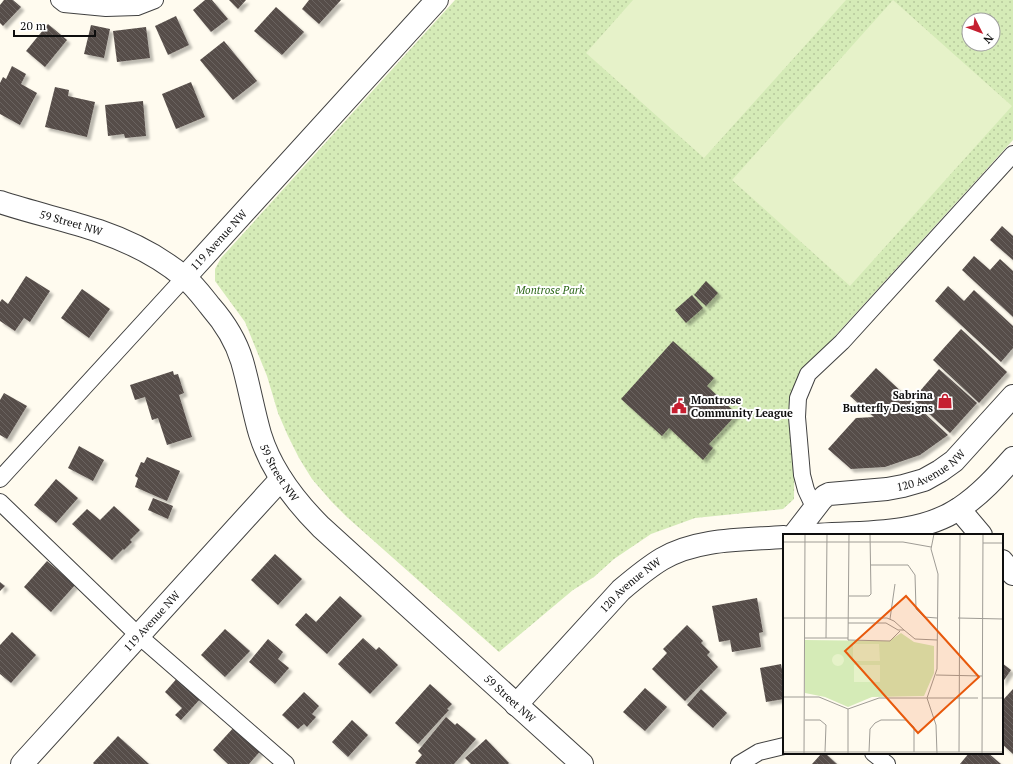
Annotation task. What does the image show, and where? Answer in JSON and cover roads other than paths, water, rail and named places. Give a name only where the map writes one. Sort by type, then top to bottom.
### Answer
[{"type":"street","name":"119 Avenue NW","points":[[185,277],[437,0]]},
{"type":"street","name":"59 Street NW","points":[[0,202],[100,231],[157,258],[185,277],[219,316],[237,348],[242,361],[260,435],[268,456],[281,479],[297,502],[321,527],[582,764]]},
{"type":"street","name":"120 Avenue NW","points":[[795,534],[825,496],[829,494],[887,490],[924,480],[940,472],[954,461],[1013,396]]},
{"type":"street","points":[[829,534],[906,529],[938,519],[959,509],[980,492],[1013,458]]},
{"type":"street","name":"119 Avenue NW","points":[[22,764],[281,479]]},
{"type":"street","points":[[959,509],[980,534]]},
{"type":"street","name":"120 Avenue NW","points":[[516,705],[620,590],[639,574],[663,558],[683,550],[722,541],[783,537]]},
{"type":"street","points":[[1003,562],[1013,574]]},
{"type":"lane","points":[[59,0],[64,4],[106,8],[138,8],[155,0]]},
{"type":"lane","points":[[815,509],[806,490],[802,475],[797,417],[798,398],[808,374],[842,342],[1013,154]]},
{"type":"lane","name":"119 Avenue NW","points":[[0,479],[185,277]]},
{"type":"lane","points":[[0,502],[139,636],[286,764]]},
{"type":"lane","points":[[739,764],[759,752],[783,746]]},
{"type":"lane","points":[[875,754],[887,764]]},
{"type":"place","name":"Sabrina Butterfly Designs","points":[[945,401]]},
{"type":"place","name":"Montrose Community League","points":[[679,406]]},
{"type":"park label","name":"Montrose Park","points":[[550,290]]}]
